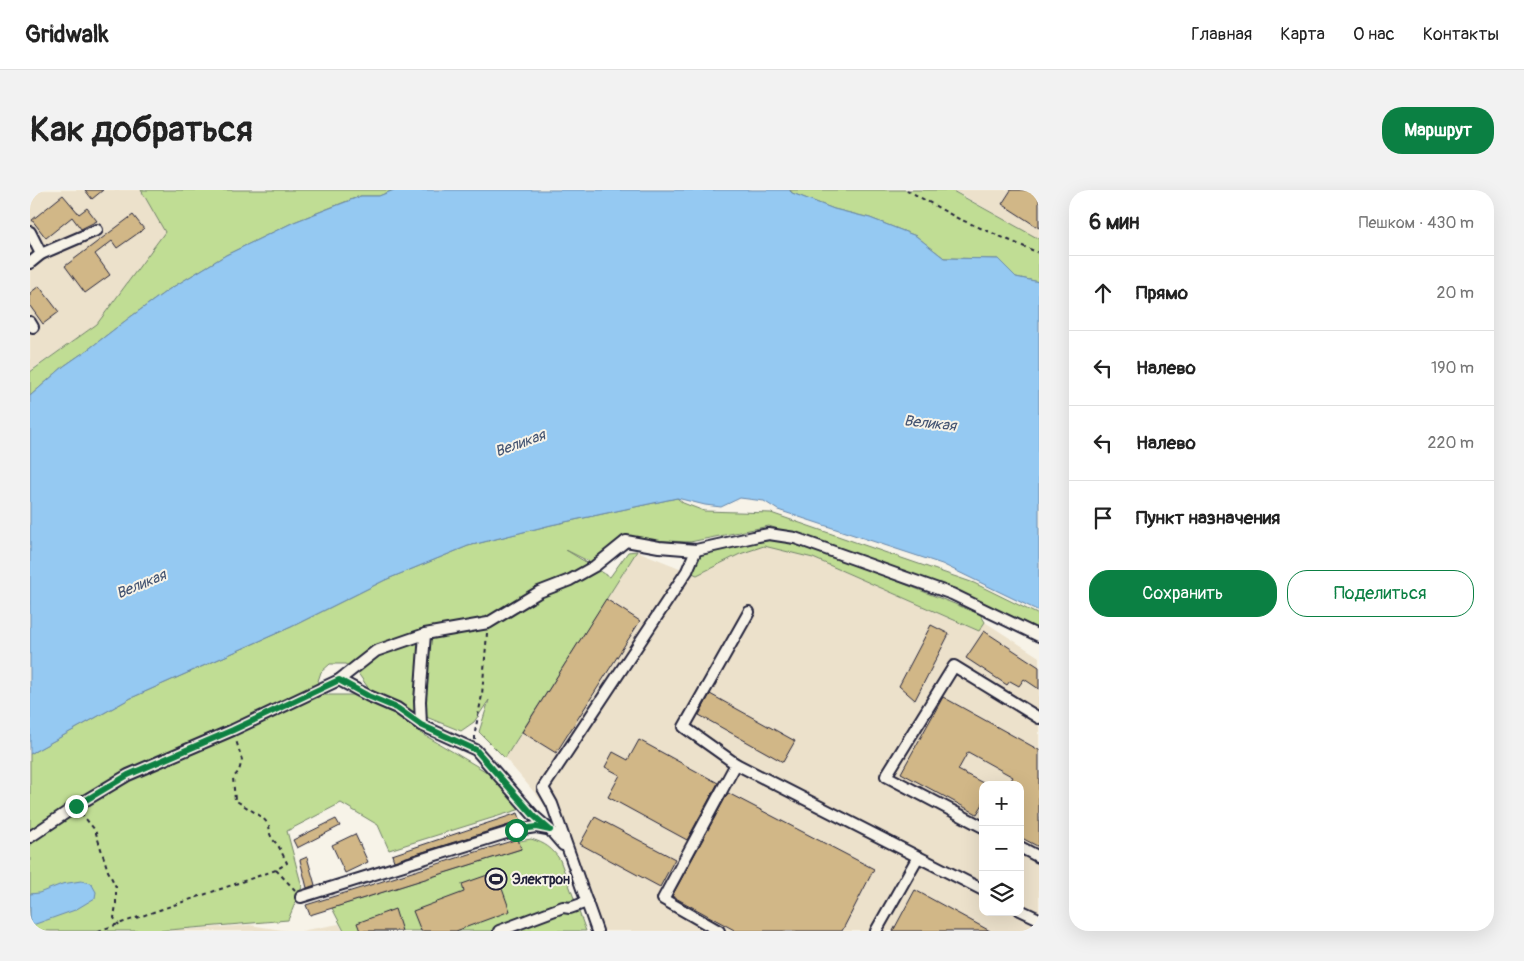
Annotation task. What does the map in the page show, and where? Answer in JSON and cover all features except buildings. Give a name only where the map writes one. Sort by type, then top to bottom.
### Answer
[{"type":"street","points":[[30,263],[42,254],[97,230]]},
{"type":"street","points":[[30,232],[42,254]]},
{"type":"street","points":[[30,837],[76,806],[128,775],[233,730],[339,680],[376,651],[424,634],[488,623],[539,592],[570,580],[595,566],[626,541],[659,547],[696,550],[769,534],[795,538],[952,594],[1039,636]]},
{"type":"street","points":[[597,931],[552,804],[543,788],[686,570],[696,550]]},
{"type":"street","points":[[749,612],[684,728],[736,764],[979,888]]},
{"type":"street","points":[[421,725],[420,701],[424,634]]},
{"type":"street","points":[[981,826],[886,776],[954,666],[1039,718]]},
{"type":"street","points":[[339,680],[368,696],[397,708],[421,725],[476,750],[534,816],[561,842],[572,859]]},
{"type":"street","points":[[720,931],[663,899],[736,764]]},
{"type":"street","points":[[302,898],[516,830],[536,827],[550,830]]},
{"type":"street","points":[[1024,849],[1039,857]]},
{"type":"street","points":[[876,931],[918,857]]},
{"type":"street","points":[[499,931],[563,907],[570,908],[587,902]]},
{"type":"street","points":[[1024,912],[1039,920]]},
{"type":"path","points":[[908,190],[957,218],[1039,253]]},
{"type":"path","points":[[476,750],[475,732],[482,695],[488,623]]},
{"type":"path","points":[[99,931],[276,870],[287,863],[278,845],[272,839],[269,825],[262,817],[235,800],[234,778],[242,760],[233,730]]},
{"type":"path","points":[[76,806],[95,830],[108,871],[116,887],[114,918],[119,925]]},
{"type":"path","points":[[276,870],[302,898]]},
{"type":"shaded area","points":[[30,190],[141,190],[165,232],[97,324],[30,371]]},
{"type":"shaded area","points":[[951,190],[1039,190],[1039,239],[962,195]]},
{"type":"shaded area","points":[[764,546],[813,558],[978,631],[985,622],[1039,657],[1039,931],[604,931],[557,803],[546,806],[505,758],[637,551],[697,575],[740,554]]},
{"type":"shaded area","points":[[339,924],[343,931],[301,931]]},
{"type":"shaded area","points":[[250,925],[288,931],[166,931]]},
{"type":"green space","points":[[141,190],[394,190],[379,196],[360,196],[294,222],[226,255],[168,290],[129,318],[64,366],[30,396],[30,372],[97,324],[165,232]]},
{"type":"green space","points":[[790,190],[951,190],[1039,239],[1039,282],[1016,277],[998,259],[944,258],[916,236],[870,218],[834,209],[792,193]]},
{"type":"green space","points":[[677,498],[683,503],[704,511],[771,513],[974,583],[1039,615],[1039,629],[954,589],[769,526],[690,542],[625,539],[594,564],[566,550],[610,577],[628,552],[637,551],[505,758],[479,732],[489,700],[474,722],[461,731],[374,696],[355,669],[345,664],[330,664],[321,672],[317,684],[319,695],[353,695],[399,716],[421,733],[492,775],[521,809],[389,850],[378,825],[341,803],[287,831],[302,887],[288,920],[157,931],[30,931],[30,754],[131,698],[291,627],[385,580],[468,546],[551,525]]},
{"type":"green space","points":[[766,538],[821,551],[980,614],[985,622],[979,631],[813,558],[764,546],[740,554],[697,575],[690,572],[699,555]]},
{"type":"green space","name":"Электрон","points":[[531,839],[548,846],[560,860],[586,931],[344,931],[332,908],[521,849],[519,841]]},
{"type":"water","name":"Великая","points":[[394,190],[789,190],[792,193],[834,209],[870,218],[916,236],[944,258],[998,259],[1016,277],[1039,282],[1039,611],[942,564],[778,510],[764,501],[740,498],[721,507],[677,498],[551,525],[468,546],[385,580],[291,627],[131,698],[30,754],[30,396],[64,366],[129,318],[168,290],[226,255],[294,222],[361,196],[379,196]]},
{"type":"water","points":[[81,881],[91,883],[96,892],[95,898],[75,910],[30,926],[30,894],[39,893],[62,884]]},
{"type":"place","name":"Электрон","points":[[496,879]]},
{"type":"route","points":[[76,806],[128,775],[233,730],[339,680],[368,696],[397,708],[421,725],[476,750],[534,816],[550,830],[536,827],[516,830]]}]
